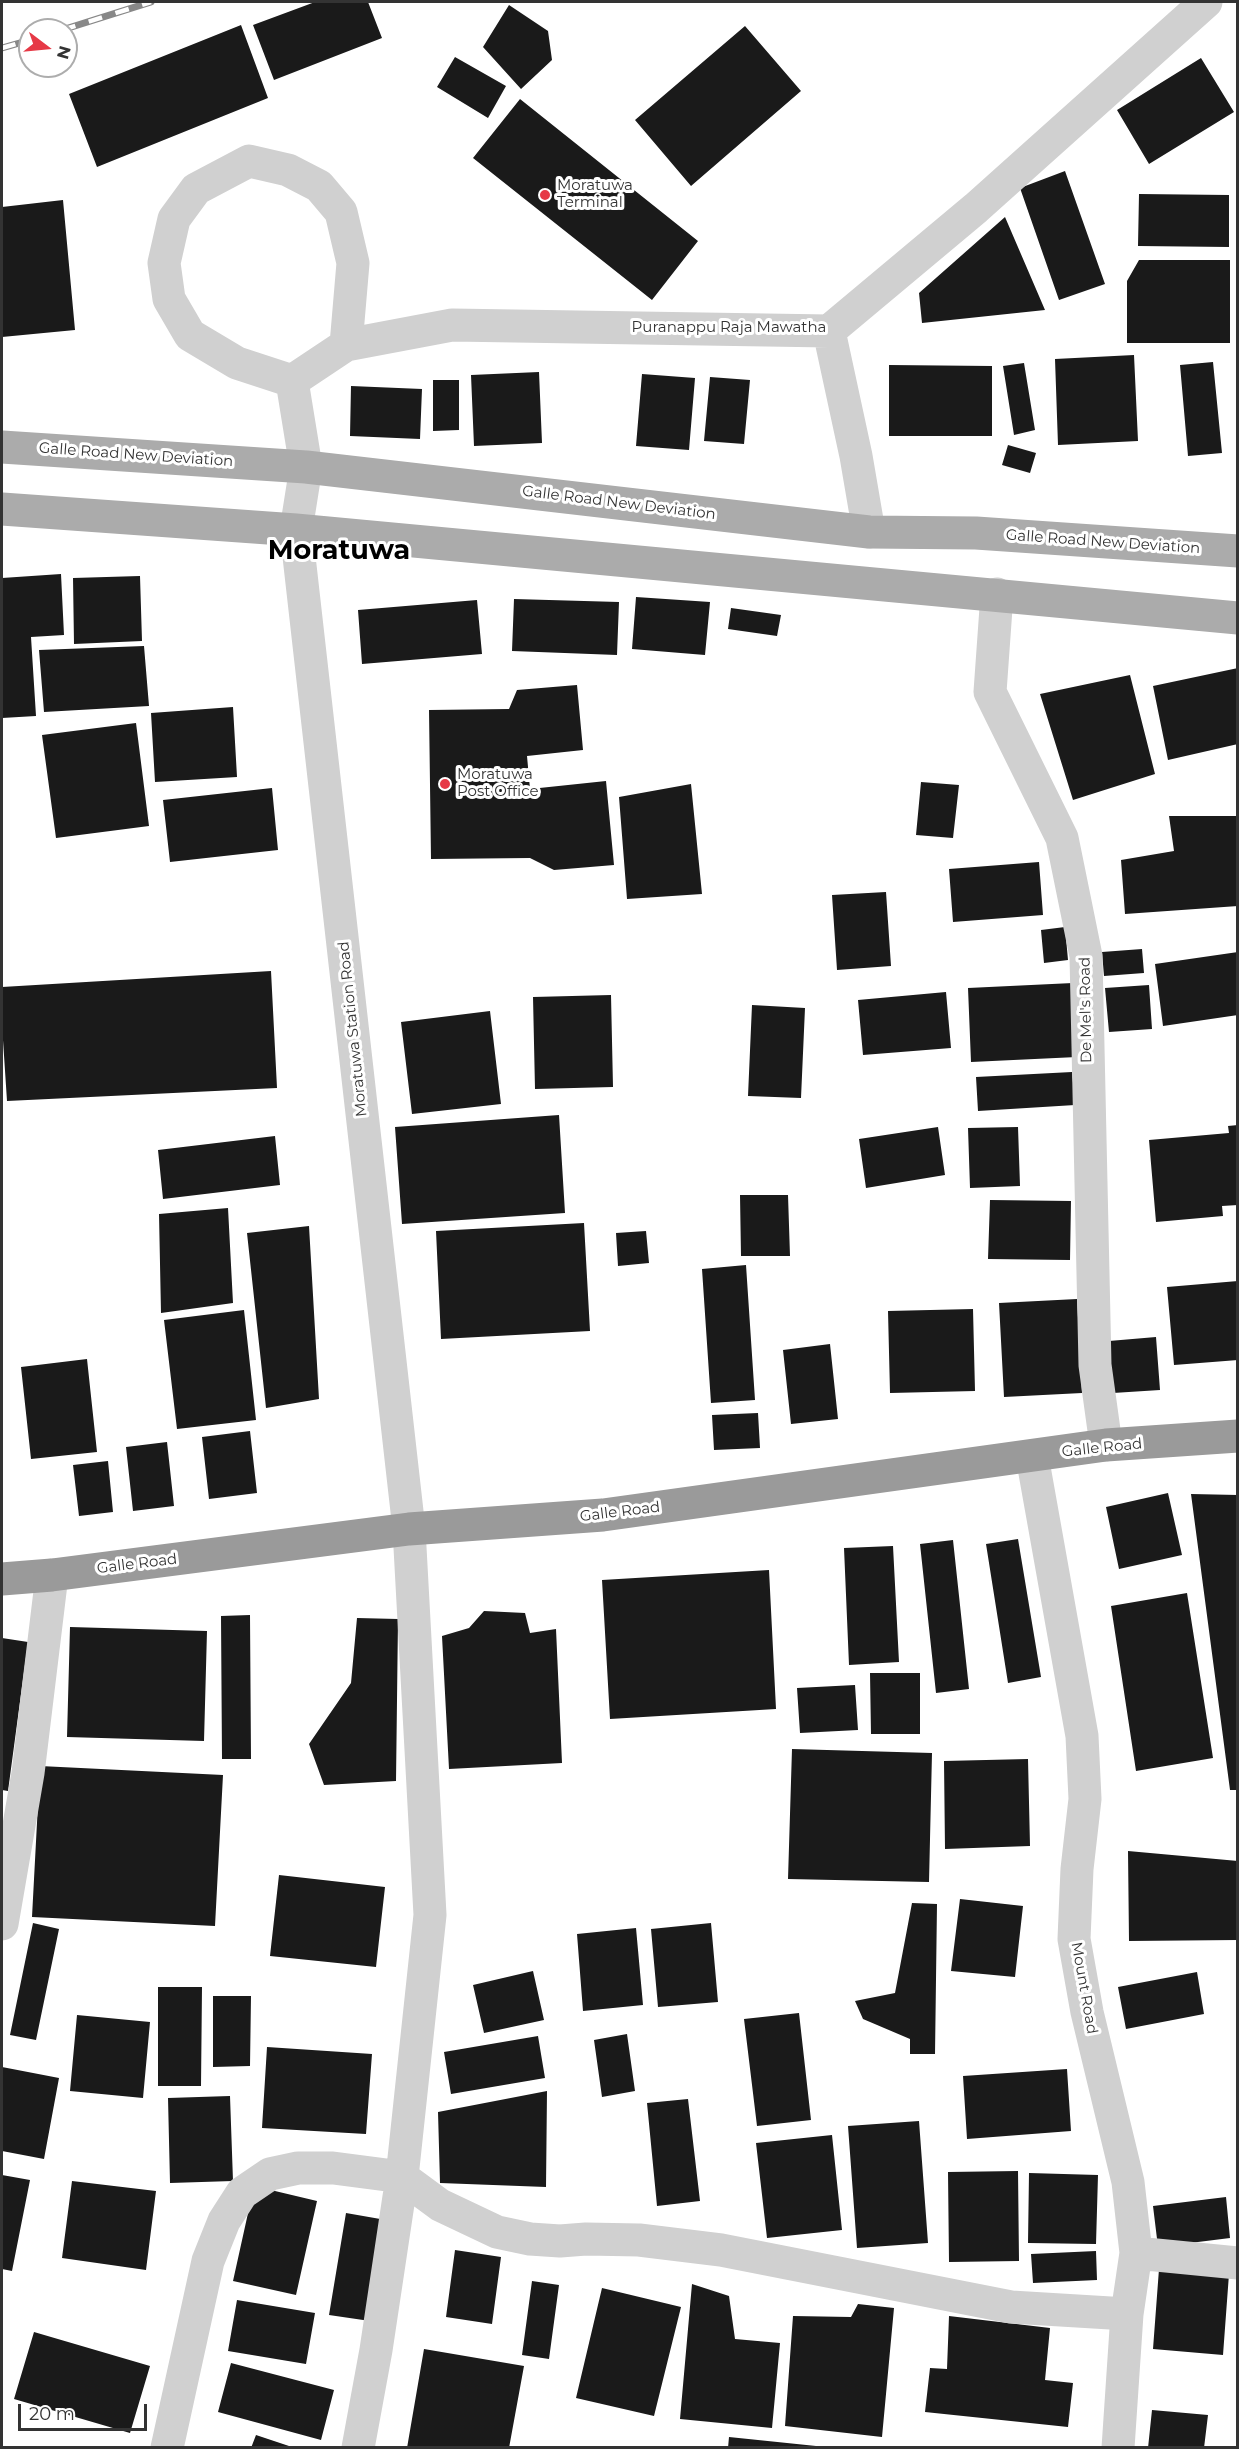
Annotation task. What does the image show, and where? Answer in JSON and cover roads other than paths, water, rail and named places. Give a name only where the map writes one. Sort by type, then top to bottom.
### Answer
[{"type":"highway","name":"Galle Road","points":[[2,1579],[52,1575],[409,1528],[603,1515],[1106,1445],[1238,1436]]},
{"type":"main road","name":"Galle Road New Deviation","points":[[2,447],[306,467],[869,532],[976,533],[1238,551]]},
{"type":"main road","points":[[2,509],[296,530],[1238,618]]},
{"type":"street","name":"Puranappu Raja Mawatha","points":[[292,381],[346,345],[452,325],[830,331],[976,208],[1206,2]]},
{"type":"street","points":[[296,530],[306,467],[292,381],[237,363],[190,335],[169,299],[164,263],[174,219],[196,189],[249,161],[288,170],[319,186],[341,212],[353,263],[346,345]]},
{"type":"street","points":[[830,331],[869,532]]},
{"type":"street","name":"Moratuwa Station Road","points":[[296,530],[409,1528],[430,1915],[402,2177],[376,2350],[358,2448]]},
{"type":"street","name":"De Mel's Road","points":[[997,594],[990,692],[1062,838],[1086,956],[1095,1365],[1106,1445]]},
{"type":"street","name":"Mount Road","points":[[1032,1456],[1082,1736],[1085,1798],[1077,1869],[1074,1939],[1087,2012],[1128,2182],[1136,2253],[1127,2314],[1118,2448]]},
{"type":"street","points":[[2,1924],[28,1773],[52,1575]]},
{"type":"street","points":[[167,2448],[208,2261],[224,2221],[242,2193],[270,2174],[298,2168],[333,2168],[402,2177],[440,2205],[497,2232],[530,2239],[639,2240],[721,2250],[1011,2307],[1127,2314]]},
{"type":"street","points":[[1136,2253],[1238,2263]]},
{"type":"railway","points":[[78,25],[151,2]]},
{"type":"railway","points":[[2,48],[18,43]]},
{"type":"place","name":"Moratuwa Terminal","points":[[545,195]]},
{"type":"place","name":"Moratuwa Post Office","points":[[445,784]]},
{"type":"district","name":"Moratuwa","points":[[339,551]]}]
